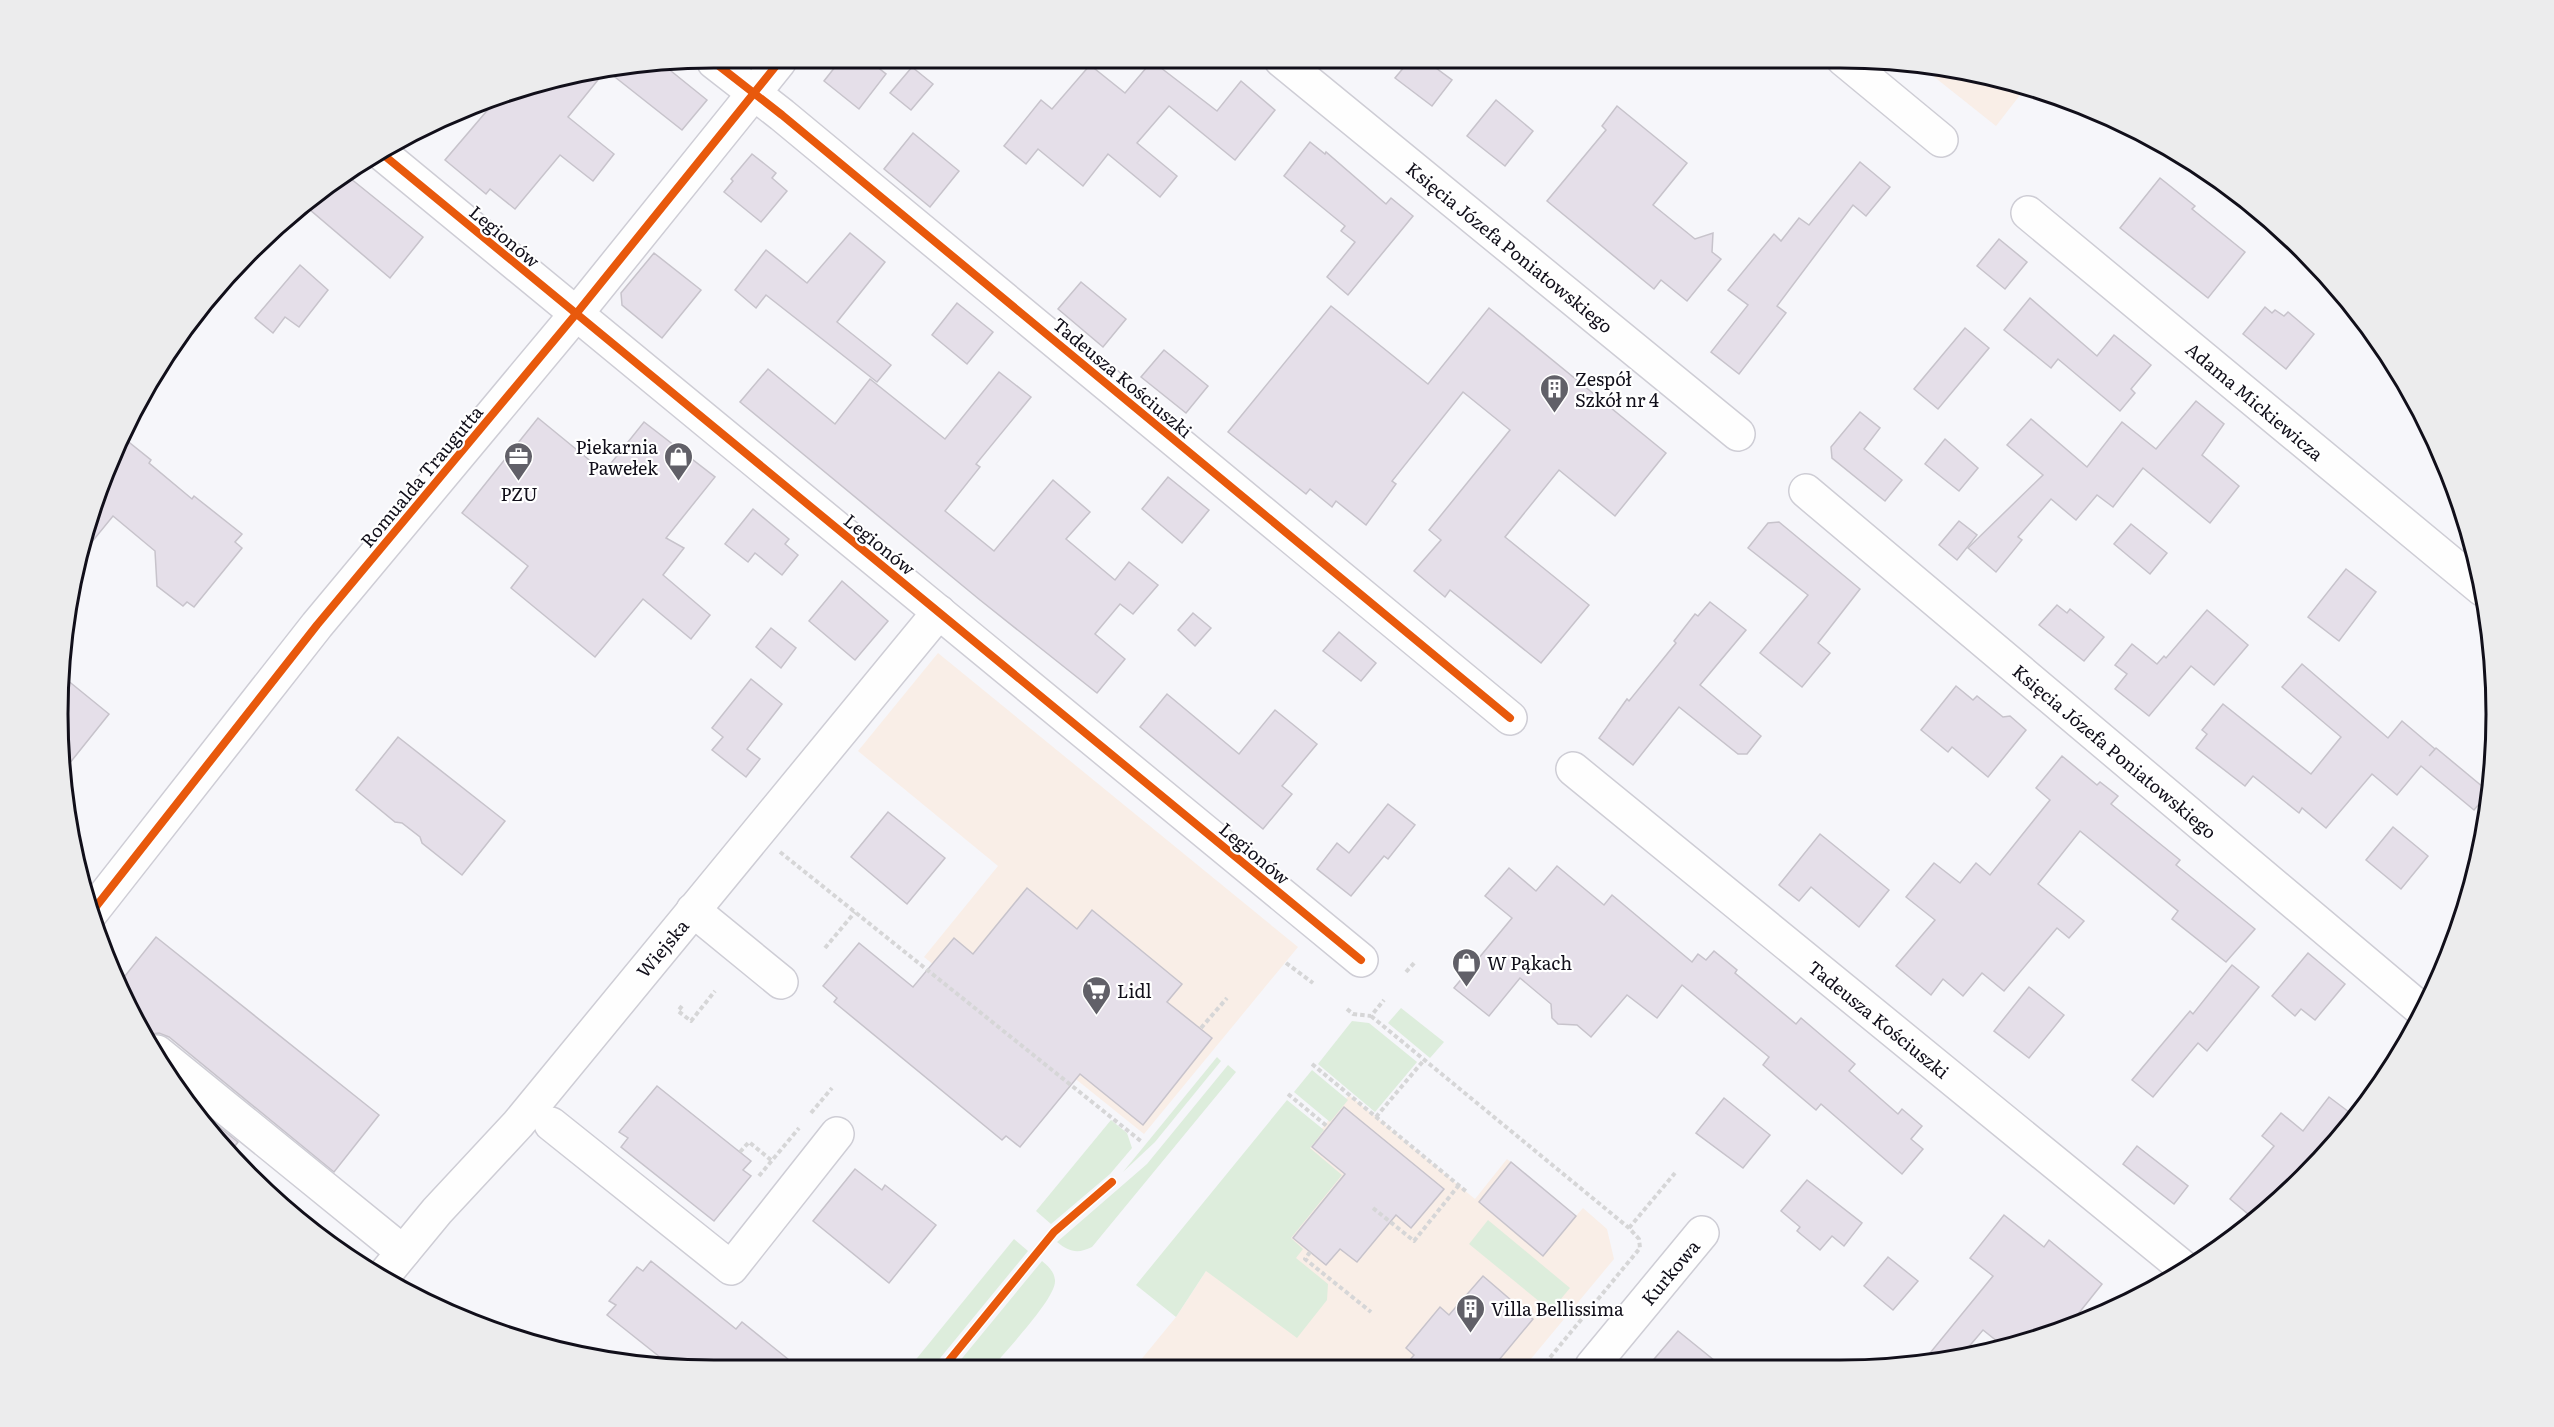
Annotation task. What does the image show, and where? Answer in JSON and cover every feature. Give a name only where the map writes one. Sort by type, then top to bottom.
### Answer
[{"type":"street","name":"Tadeusza Kościuszki","points":[[722,68],[1510,718]]},
{"type":"street","name":"Romualda Traugutta","points":[[97,905],[317,625],[576,314],[774,68]]},
{"type":"street","name":"Księcia Józefa Poniatowskiego","points":[[1291,68],[1738,434]]},
{"type":"street","points":[[1855,68],[1941,140]]},
{"type":"street","name":"Legionów","points":[[386,157],[1361,960]]},
{"type":"street","name":"Adama Mickiewicza","points":[[2028,213],[2473,581]]},
{"type":"street","name":"Księcia Józefa Poniatowskiego","points":[[1806,491],[2416,1006]]},
{"type":"street","name":"Wiejska","points":[[387,1271],[437,1211],[518,1124],[939,612]]},
{"type":"street","name":"Tadeusza Kościuszki","points":[[1573,769],[2179,1264]]},
{"type":"street","points":[[693,910],[781,982]]},
{"type":"street","points":[[170,1063],[404,1252]]},
{"type":"street","points":[[551,1124],[731,1268],[837,1134]]},
{"type":"street","name":"Kurkowa","points":[[1597,1360],[1702,1233]]},
{"type":"path","points":[[777,850],[1142,1142]]},
{"type":"path","points":[[825,948],[855,912]]},
{"type":"path","points":[[1406,972],[1416,961]]},
{"type":"path","points":[[1286,963],[1313,983]]},
{"type":"path","points":[[682,1006],[678,1011],[691,1021],[715,991]]},
{"type":"path","points":[[1201,1028],[1227,998]]},
{"type":"path","points":[[1371,1016],[1384,1000]]},
{"type":"path","points":[[1347,1009],[1353,1014],[1371,1016],[1629,1228],[1639,1239],[1640,1248],[1548,1360]]},
{"type":"path","points":[[1376,1117],[1424,1060]]},
{"type":"path","points":[[1312,1064],[1468,1193]]},
{"type":"path","points":[[809,1115],[831,1088]]},
{"type":"path","points":[[1288,1094],[1328,1127]]},
{"type":"path","points":[[759,1176],[801,1124]]},
{"type":"path","points":[[740,1152],[749,1142],[771,1160]]},
{"type":"path","points":[[1629,1228],[1675,1173]]},
{"type":"path","points":[[1373,1208],[1414,1241],[1459,1185]]},
{"type":"path","points":[[1310,1252],[1305,1258],[1371,1312]]},
{"type":"shaded area","points":[[1930,74],[1967,80],[2021,94],[1996,126]]},
{"type":"shaded area","points":[[938,653],[1298,947],[1144,1134],[924,957],[998,866],[858,751]]},
{"type":"shaded area","points":[[1349,1095],[1475,1199],[1507,1159],[1576,1216],[1583,1208],[1607,1229],[1614,1259],[1530,1360],[1141,1360],[1176,1317],[1206,1271]]},
{"type":"green space","points":[[1401,1008],[1444,1042],[1430,1058],[1388,1023]]},
{"type":"green space","points":[[1352,1021],[1369,1023],[1417,1062],[1375,1112],[1318,1064]]},
{"type":"green space","points":[[1217,1057],[1221,1061],[1155,1142],[1123,1172]]},
{"type":"green space","points":[[1228,1065],[1236,1072],[1092,1247],[1074,1251],[1057,1242],[1147,1164]]},
{"type":"green space","points":[[1312,1070],[1348,1100],[1330,1122],[1294,1092]]},
{"type":"green space","points":[[1287,1100],[1324,1130],[1310,1148],[1342,1175],[1291,1238],[1303,1249],[1296,1258],[1328,1284],[1327,1300],[1297,1338],[1206,1271],[1176,1317],[1136,1285]]},
{"type":"green space","points":[[1111,1120],[1127,1133],[1132,1148],[1110,1174],[1051,1224],[1036,1211]]},
{"type":"green space","points":[[1488,1220],[1570,1288],[1551,1311],[1469,1244]]},
{"type":"green space","points":[[1014,1239],[1028,1251],[939,1360],[916,1360]]},
{"type":"green space","points":[[1042,1261],[1055,1280],[1048,1299],[1029,1324],[999,1360],[961,1360]]},
{"type":"building","points":[[834,68],[878,68],[886,74],[859,109],[824,81]]},
{"type":"building","points":[[911,68],[933,84],[911,110],[890,93]]},
{"type":"building","points":[[1087,68],[1094,68],[1125,93],[1146,68],[1161,68],[1217,111],[1241,81],[1275,110],[1235,160],[1169,106],[1137,143],[1177,176],[1160,197],[1108,154],[1083,186],[1038,149],[1026,164],[1004,146],[1041,100],[1052,109]]},
{"type":"building","points":[[1403,68],[1436,68],[1452,80],[1432,106],[1395,78]]},
{"type":"building","points":[[669,69],[707,100],[682,130],[613,76]]},
{"type":"building","points":[[600,78],[568,117],[614,154],[593,181],[560,155],[515,209],[490,189],[486,194],[445,160],[489,108],[546,90]]},
{"type":"building","points":[[1496,100],[1533,131],[1505,166],[1467,136]]},
{"type":"building","points":[[1617,106],[1687,163],[1653,205],[1695,239],[1713,233],[1712,252],[1721,259],[1687,301],[1661,280],[1654,289],[1547,201],[1606,130],[1602,126]]},
{"type":"building","points":[[913,133],[959,171],[930,207],[884,169]]},
{"type":"building","points":[[1310,142],[1325,154],[1326,152],[1386,204],[1391,198],[1413,216],[1348,295],[1327,277],[1355,242],[1341,231],[1345,226],[1284,176]]},
{"type":"building","points":[[752,154],[776,173],[772,178],[787,191],[761,222],[724,192],[733,181],[731,179]]},
{"type":"building","points":[[1860,162],[1890,187],[1866,216],[1853,205],[1777,306],[1786,313],[1739,374],[1711,352],[1748,305],[1728,290],[1774,234],[1781,241],[1799,218],[1809,225]]},
{"type":"building","points":[[2160,178],[2195,206],[2192,209],[2245,252],[2208,298],[2120,228]]},
{"type":"building","points":[[351,179],[423,237],[390,278],[310,210]]},
{"type":"building","points":[[850,233],[885,262],[837,322],[891,365],[877,382],[766,295],[756,308],[735,290],[766,250],[807,283]]},
{"type":"building","points":[[1999,239],[2027,262],[2005,289],[1977,266]]},
{"type":"building","points":[[654,253],[701,290],[662,338],[622,305],[621,293]]},
{"type":"building","points":[[300,265],[328,290],[299,327],[285,317],[273,333],[255,318]]},
{"type":"building","points":[[1081,282],[1126,319],[1103,347],[1058,309]]},
{"type":"building","points":[[2030,298],[2097,356],[2114,335],[2151,365],[2131,389],[2135,393],[2120,411],[2058,359],[2051,368],[2004,330]]},
{"type":"building","points":[[957,303],[993,332],[967,364],[932,335]]},
{"type":"building","points":[[1331,306],[1428,384],[1489,308],[1666,453],[1615,516],[1559,470],[1505,537],[1589,605],[1541,663],[1450,590],[1445,597],[1414,571],[1441,540],[1429,530],[1510,430],[1463,392],[1392,481],[1396,484],[1366,525],[1336,501],[1332,507],[1310,489],[1306,494],[1228,432]]},
{"type":"building","points":[[2265,307],[2272,313],[2275,310],[2284,316],[2288,312],[2314,334],[2286,369],[2243,334]]},
{"type":"building","points":[[1965,328],[1989,348],[1938,409],[1914,389]]},
{"type":"building","points":[[1164,350],[1208,386],[1186,413],[1141,377]]},
{"type":"building","points":[[768,369],[835,424],[870,379],[945,439],[999,372],[1031,397],[976,464],[980,467],[945,511],[994,551],[1053,480],[1090,512],[1066,539],[1115,580],[1129,562],[1158,585],[1133,614],[1120,604],[1095,634],[1125,659],[1097,693],[980,600],[740,402]]},
{"type":"building","points":[[2196,401],[2224,424],[2202,455],[2239,486],[2210,523],[2143,468],[2113,507],[2097,495],[2076,520],[2051,499],[2018,537],[2022,540],[1996,572],[1968,548],[2043,475],[2007,445],[2031,419],[2087,467],[2122,422],[2156,449]]},
{"type":"building","points":[[1860,412],[1880,428],[1864,449],[1902,480],[1885,501],[1832,458],[1831,447]]},
{"type":"building","points":[[538,418],[604,472],[644,422],[715,477],[666,538],[684,548],[663,575],[710,615],[691,639],[643,599],[595,657],[511,588],[528,566],[462,513]]},
{"type":"building","points":[[1945,439],[1978,468],[1959,491],[1925,464]]},
{"type":"building","points":[[128,441],[151,460],[149,463],[192,499],[194,496],[242,534],[235,542],[242,548],[194,607],[187,602],[183,606],[157,586],[155,551],[113,516],[91,543],[102,506]]},
{"type":"building","points":[[1168,477],[1209,510],[1182,543],[1142,509]]},
{"type":"building","points":[[753,509],[789,539],[785,544],[798,555],[782,575],[755,553],[748,562],[725,544]]},
{"type":"building","points":[[1959,521],[1977,535],[1957,560],[1939,545]]},
{"type":"building","points":[[1779,522],[1860,589],[1818,643],[1830,653],[1802,687],[1760,653],[1808,595],[1748,548],[1768,523]]},
{"type":"building","points":[[2131,524],[2167,553],[2150,574],[2114,544]]},
{"type":"building","points":[[2346,569],[2376,592],[2339,641],[2308,617]]},
{"type":"building","points":[[842,581],[888,621],[855,660],[809,621]]},
{"type":"building","points":[[1710,602],[1746,630],[1700,685],[1761,736],[1747,754],[1738,754],[1679,707],[1633,765],[1599,738],[1627,699],[1629,701],[1676,643],[1674,641],[1695,614],[1698,616]]},
{"type":"building","points":[[2057,605],[2067,613],[2070,609],[2104,637],[2084,661],[2039,625]]},
{"type":"building","points":[[2207,610],[2248,645],[2214,685],[2191,666],[2149,716],[2115,689],[2127,674],[2115,665],[2132,644],[2157,664],[2164,656],[2166,658]]},
{"type":"building","points":[[1193,613],[1211,628],[1195,646],[1178,630]]},
{"type":"building","points":[[771,628],[796,648],[781,668],[756,647]]},
{"type":"building","points":[[1339,632],[1376,663],[1361,681],[1323,651]]},
{"type":"building","points":[[2302,664],[2388,738],[2402,721],[2435,749],[2429,756],[2436,748],[2482,786],[2480,802],[2474,810],[2421,766],[2397,795],[2372,774],[2326,828],[2302,808],[2299,813],[2253,776],[2245,786],[2196,748],[2207,734],[2202,730],[2223,704],[2311,774],[2341,737],[2282,687]]},
{"type":"building","points":[[751,679],[782,704],[747,749],[760,759],[746,777],[712,750],[723,737],[712,728]]},
{"type":"building","points":[[69,681],[109,714],[70,763]]},
{"type":"building","points":[[1956,686],[1973,700],[1977,696],[2003,717],[2010,716],[2026,730],[1988,777],[1952,747],[1948,752],[1921,730]]},
{"type":"building","points":[[1167,694],[1239,754],[1275,710],[1317,744],[1282,786],[1292,794],[1263,829],[1140,727]]},
{"type":"building","points":[[398,737],[505,821],[462,875],[422,843],[420,837],[402,823],[395,822],[356,790]]},
{"type":"building","points":[[2062,756],[2097,785],[2100,782],[2118,796],[2111,804],[2180,860],[2176,865],[2255,929],[2226,962],[2172,919],[2178,911],[2080,831],[2038,884],[2084,921],[2069,938],[2057,928],[2004,991],[1982,973],[1963,996],[1943,979],[1931,995],[1896,966],[1935,920],[1906,897],[1934,863],[1960,883],[1976,863],[1990,875],[2050,800],[2036,788]]},
{"type":"building","points":[[1388,804],[1415,825],[1388,859],[1384,856],[1351,896],[1317,869],[1337,843],[1349,853]]},
{"type":"building","points":[[888,812],[945,858],[907,904],[851,857]]},
{"type":"building","points":[[2393,827],[2428,856],[2401,889],[2366,860]]},
{"type":"building","points":[[1820,834],[1889,890],[1859,927],[1811,887],[1799,901],[1779,885]]},
{"type":"building","points":[[1557,866],[1604,905],[1612,895],[1692,962],[1698,954],[1706,960],[1714,951],[1737,970],[1735,973],[1796,1024],[1801,1018],[1855,1064],[1849,1071],[1898,1114],[1902,1109],[1922,1126],[1911,1139],[1923,1149],[1902,1174],[1821,1104],[1816,1110],[1763,1065],[1769,1057],[1682,985],[1657,1018],[1627,995],[1591,1037],[1577,1025],[1558,1024],[1552,1018],[1551,1004],[1520,978],[1489,1016],[1454,988],[1512,918],[1485,896],[1509,868],[1536,891]]},
{"type":"building","points":[[1027,888],[1077,929],[1092,910],[1182,984],[1167,1002],[1212,1038],[1143,1125],[1080,1074],[1020,1147],[1006,1136],[1002,1140],[834,1002],[837,998],[823,986],[859,943],[913,987],[954,938],[973,954]]},
{"type":"building","points":[[156,937],[379,1115],[334,1172],[169,1037],[159,1033],[153,1034],[124,977]]},
{"type":"building","points":[[2308,953],[2345,984],[2315,1020],[2301,1009],[2295,1016],[2272,996]]},
{"type":"building","points":[[2232,965],[2259,987],[2207,1051],[2198,1043],[2153,1097],[2132,1080],[2190,1011],[2193,1014]]},
{"type":"building","points":[[2029,987],[2064,1015],[2029,1058],[1994,1031]]},
{"type":"building","points":[[657,1086],[751,1161],[743,1170],[751,1176],[714,1221],[621,1147],[628,1138],[619,1132]]},
{"type":"building","points":[[2329,1097],[2349,1112],[2297,1170],[2248,1214],[2230,1199],[2274,1146],[2262,1136],[2281,1113],[2303,1131]]},
{"type":"building","points":[[1724,1098],[1770,1135],[1743,1168],[1696,1133]]},
{"type":"building","points":[[1344,1107],[1444,1189],[1411,1228],[1396,1215],[1357,1262],[1340,1249],[1326,1265],[1293,1238],[1345,1174],[1312,1147]]},
{"type":"building","points":[[215,1123],[238,1142],[235,1146]]},
{"type":"building","points":[[2137,1146],[2188,1186],[2174,1204],[2123,1164]]},
{"type":"building","points":[[1511,1162],[1576,1216],[1543,1256],[1479,1202]]},
{"type":"building","points":[[855,1169],[882,1190],[885,1185],[936,1225],[889,1283],[813,1221]]},
{"type":"building","points":[[1807,1180],[1862,1223],[1844,1246],[1832,1236],[1820,1250],[1797,1231],[1800,1227],[1781,1211]]},
{"type":"building","points":[[2004,1215],[2044,1247],[2049,1240],[2102,1284],[2078,1314],[1996,1340],[1983,1330],[1969,1347],[1930,1353],[1993,1276],[1970,1258]]},
{"type":"building","points":[[1888,1257],[1918,1281],[1893,1310],[1864,1286]]},
{"type":"building","points":[[651,1261],[736,1329],[742,1322],[789,1360],[660,1357],[607,1315],[616,1305],[609,1301],[637,1267],[643,1271]]},
{"type":"building","name":"Villa Bellissima","points":[[1483,1276],[1533,1319],[1499,1360],[1410,1360],[1414,1355],[1406,1348],[1440,1307],[1449,1315]]},
{"type":"building","points":[[1678,1331],[1714,1360],[1653,1360]]},
{"type":"cycle path","points":[[722,68],[782,115],[1510,718]]},
{"type":"cycle path","points":[[97,905],[317,625],[576,314],[774,68]]},
{"type":"cycle path","points":[[386,157],[1361,960]]},
{"type":"cycle path","points":[[950,1360],[1054,1232],[1112,1182]]},
{"type":"place","name":"Zespół Szkół nr 4","points":[[1554,414]]},
{"type":"place","name":"PZU","points":[[519,482]]},
{"type":"place","name":"Piekarnia Pawełek","points":[[679,482]]},
{"type":"place","name":"W Pąkach","points":[[1466,988]]},
{"type":"place","name":"Lidl","points":[[1096,1016]]},
{"type":"place","name":"Villa Bellissima","points":[[1470,1334]]}]
